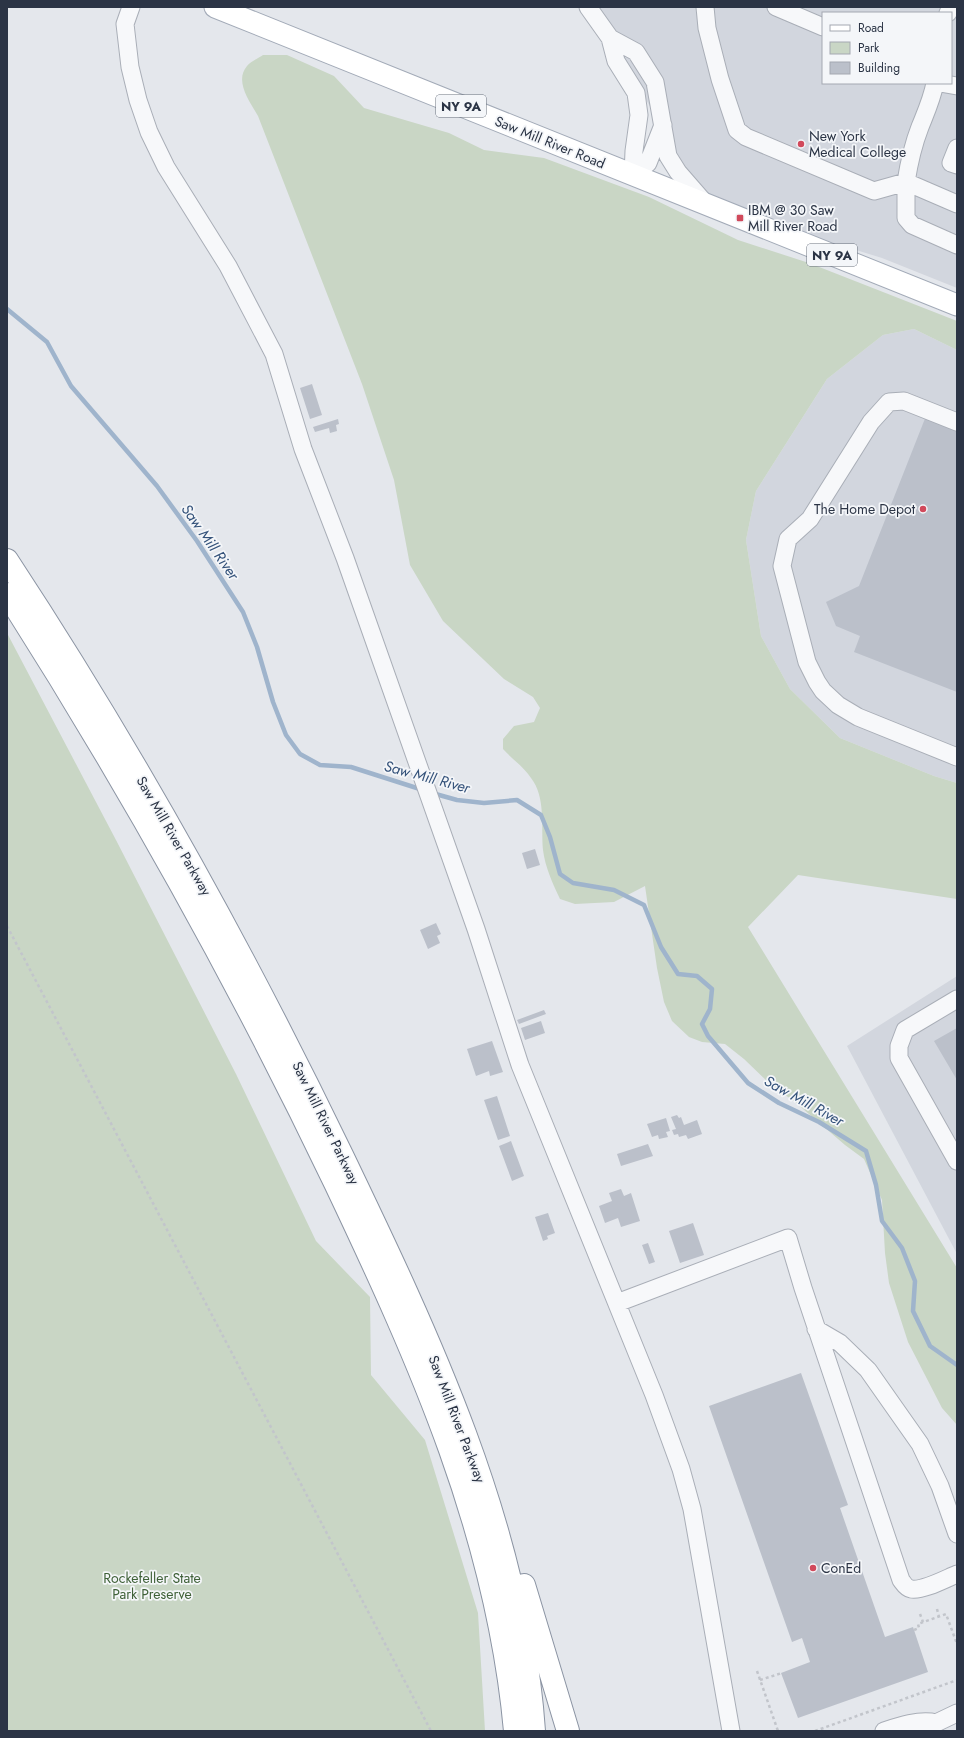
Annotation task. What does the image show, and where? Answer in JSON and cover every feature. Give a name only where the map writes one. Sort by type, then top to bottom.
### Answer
[{"type":"highway","name":"Saw Mill River Parkway","points":[[7,560],[124,748],[181,846],[248,969],[317,1103],[379,1233],[428,1343],[468,1441],[485,1492],[513,1594],[523,1646],[534,1731]]},
{"type":"highway","name":"Saw Mill River Parkway","points":[[7,594],[119,775],[213,942],[281,1073],[375,1268],[434,1405],[453,1454],[469,1503],[483,1552],[501,1628],[510,1678],[515,1731]]},
{"type":"highway","points":[[468,1441],[508,1534],[568,1731]]},
{"type":"main road","name":"Saw Mill River Road","points":[[215,7],[707,204]]},
{"type":"main road","name":"NY 9A","points":[[707,204],[957,305]]},
{"type":"street","points":[[131,7],[125,24],[130,67],[138,100],[149,132],[166,167],[228,266],[274,354],[303,449],[345,558],[476,929],[520,1065],[654,1395],[685,1482],[692,1508],[731,1731]]},
{"type":"street","points":[[588,7],[610,38],[616,61],[636,93],[638,115],[633,175]]},
{"type":"street","points":[[705,7],[707,28],[720,80],[736,130],[746,136],[874,191],[906,182],[957,204]]},
{"type":"street","points":[[776,7],[822,27]]},
{"type":"street","points":[[610,38],[636,52],[654,82],[668,156],[678,172],[707,204]]},
{"type":"street","points":[[935,84],[933,97],[920,128],[909,163],[906,182],[906,218],[912,225],[957,245]]},
{"type":"street","points":[[946,84],[957,86]]},
{"type":"street","points":[[633,175],[648,163],[663,125]]},
{"type":"street","points":[[957,148],[951,163],[957,165]]},
{"type":"street","points":[[957,422],[904,401],[889,402],[871,422],[810,519],[788,539],[782,566],[807,662],[823,691],[838,705],[858,717],[957,757]]},
{"type":"street","points":[[957,999],[905,1030],[899,1046],[899,1058],[957,1161]]},
{"type":"street","points":[[617,1304],[788,1238],[816,1329],[901,1580],[905,1586],[911,1589],[922,1588],[957,1574]]},
{"type":"street","points":[[816,1329],[840,1343],[868,1370],[920,1444],[940,1486],[957,1534]]},
{"type":"street","points":[[884,1731],[918,1722],[930,1721],[933,1727],[957,1713]]},
{"type":"path","points":[[7,926],[431,1731]]},
{"type":"path","points":[[937,1610],[939,1617]]},
{"type":"path","points":[[920,1614],[923,1622]]},
{"type":"path","points":[[914,1630],[919,1628],[918,1624],[946,1614],[957,1644]]},
{"type":"path","points":[[757,1671],[778,1731]]},
{"type":"path","points":[[760,1680],[782,1673]]},
{"type":"path","points":[[815,1731],[957,1680]]},
{"type":"shaded area","name":"New York Medical College","points":[[590,7],[957,7],[957,288],[882,258],[707,204],[610,38]]},
{"type":"shaded area","points":[[914,329],[957,350],[957,783],[934,776],[840,738],[790,689],[761,636],[746,540],[756,491],[827,379],[883,335]]},
{"type":"shaded area","points":[[957,976],[957,1254],[847,1046]]},
{"type":"green space","points":[[263,55],[287,55],[334,76],[364,108],[449,133],[484,150],[544,158],[649,197],[738,240],[809,263],[957,321],[957,350],[914,329],[883,335],[827,379],[756,491],[746,540],[761,636],[790,689],[840,738],[934,776],[957,783],[957,899],[798,875],[748,927],[957,1268],[957,1425],[942,1408],[908,1342],[889,1283],[885,1253],[882,1200],[864,1159],[845,1145],[795,1102],[770,1084],[744,1059],[725,1044],[702,1042],[689,1037],[672,1021],[664,1002],[657,968],[645,886],[614,902],[575,904],[560,899],[544,856],[541,803],[536,786],[525,770],[503,749],[503,739],[514,726],[534,722],[540,708],[533,697],[504,679],[443,621],[410,565],[394,480],[362,384],[258,116],[243,85],[243,72],[247,66]]},
{"type":"green space","name":"Rockefeller State Park Preserve","points":[[7,633],[116,840],[236,1074],[316,1241],[370,1297],[371,1375],[425,1440],[478,1613],[485,1731],[7,1731]]},
{"type":"building","points":[[312,384],[322,415],[310,419],[300,388]]},
{"type":"building","name":"The Home Depot","points":[[926,416],[957,428],[957,692],[854,652],[860,636],[836,626],[826,602],[859,586]]},
{"type":"building","points":[[338,419],[339,424],[336,425],[337,431],[330,433],[329,428],[315,432],[313,427]]},
{"type":"building","points":[[535,849],[540,865],[527,869],[522,853]]},
{"type":"building","points":[[436,923],[441,934],[437,936],[440,943],[428,949],[420,930]]},
{"type":"building","points":[[544,1010],[546,1014],[519,1024],[517,1020]]},
{"type":"building","points":[[541,1021],[545,1033],[525,1040],[521,1028]]},
{"type":"building","points":[[957,1028],[957,1080],[934,1041]]},
{"type":"building","points":[[492,1041],[503,1072],[490,1076],[489,1071],[476,1076],[467,1049]]},
{"type":"building","points":[[497,1096],[510,1136],[498,1140],[484,1100]]},
{"type":"building","points":[[677,1115],[679,1118],[681,1117],[684,1125],[697,1120],[702,1134],[688,1139],[686,1135],[679,1137],[678,1134],[674,1135],[672,1130],[676,1129],[671,1117]]},
{"type":"building","points":[[666,1118],[670,1131],[666,1132],[668,1137],[659,1139],[658,1135],[652,1137],[647,1124]]},
{"type":"building","points":[[511,1141],[524,1176],[512,1181],[499,1146]]},
{"type":"building","points":[[648,1144],[653,1156],[621,1166],[617,1154]]},
{"type":"building","points":[[621,1189],[624,1196],[631,1193],[640,1221],[621,1227],[618,1218],[605,1223],[599,1206],[612,1201],[609,1193]]},
{"type":"building","points":[[548,1213],[555,1233],[547,1236],[548,1239],[543,1241],[535,1217]]},
{"type":"building","points":[[693,1223],[704,1255],[680,1263],[669,1231]]},
{"type":"building","points":[[648,1243],[655,1262],[649,1264],[642,1245]]},
{"type":"building","name":"ConEd","points":[[801,1373],[848,1505],[840,1508],[885,1637],[913,1627],[928,1672],[798,1718],[781,1673],[810,1662],[802,1638],[792,1642],[709,1406]]},
{"type":"waterway","name":"Saw Mill River","points":[[7,309],[47,342],[71,386],[157,486],[197,541],[243,612],[257,647],[273,702],[286,735],[300,754],[320,765],[351,767],[423,790]]},
{"type":"waterway","name":"Saw Mill River","points":[[432,793],[457,800],[484,803],[517,800],[541,815],[550,837],[560,874],[573,883],[614,890],[644,905],[661,947],[678,974],[697,976],[712,989],[710,1009],[702,1024],[708,1036],[748,1083],[779,1103],[819,1122],[866,1151],[876,1185],[882,1221],[902,1248],[915,1281],[913,1311],[930,1346],[957,1365]]},
{"type":"place","name":"New York Medical College","points":[[801,144]]},
{"type":"place","name":"IBM @ 30 Saw Mill River Road","points":[[740,218]]},
{"type":"place","name":"The Home Depot","points":[[923,509]]},
{"type":"place","name":"ConEd","points":[[813,1568]]}]
